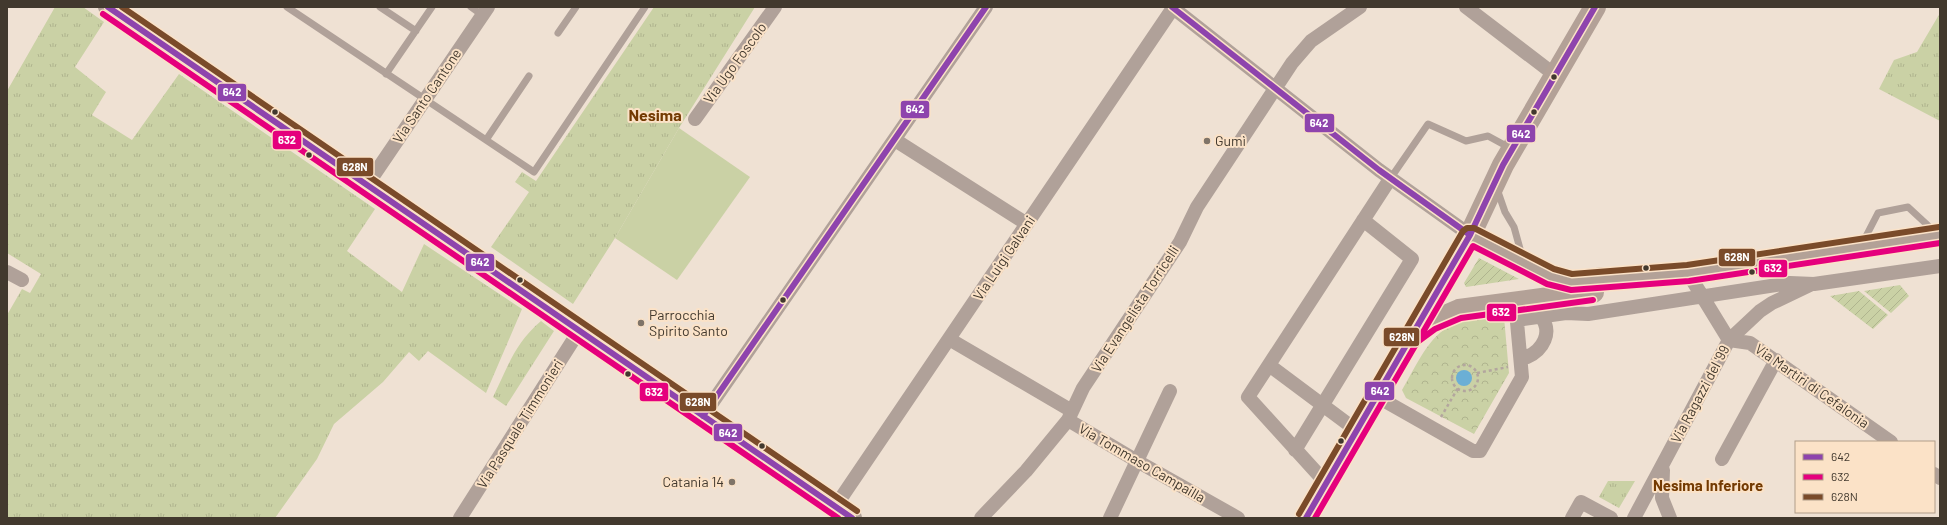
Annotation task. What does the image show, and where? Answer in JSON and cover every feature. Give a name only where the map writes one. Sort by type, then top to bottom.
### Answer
[{"type":"main road","points":[[108,7],[852,518]]},
{"type":"main road","points":[[1306,518],[1470,235],[1504,166],[1595,7]]},
{"type":"main road","points":[[1470,235],[1524,262],[1551,278],[1571,282],[1605,278],[1637,278],[1688,273],[1939,235]]},
{"type":"main road","points":[[1445,277],[1449,286],[1455,293],[1462,296],[1481,296],[1510,309]]},
{"type":"main road","points":[[1411,337],[1446,314],[1459,310],[1510,309],[1606,290],[1637,278]]},
{"type":"street","name":"Via Ugo Foscolo","points":[[695,118],[775,7]]},
{"type":"street","points":[[702,416],[986,7]]},
{"type":"street","name":"Via Evangelista Torricelli","points":[[981,518],[1026,470],[1070,415],[1083,388],[1180,242],[1197,208],[1292,62],[1312,41],[1360,7]]},
{"type":"street","points":[[1466,7],[1555,75]]},
{"type":"street","points":[[1173,8],[1384,174],[1470,235]]},
{"type":"street","name":"Via Luigi Galvani","points":[[835,507],[1173,8]]},
{"type":"street","name":"Via Santo Cantone","points":[[367,185],[425,99],[480,10]]},
{"type":"street","points":[[895,140],[1027,224]]},
{"type":"street","points":[[1326,483],[1248,398],[1363,220],[1384,174]]},
{"type":"street","points":[[1295,450],[1412,259],[1363,220]]},
{"type":"street","points":[[1269,365],[1323,405],[1366,413],[1473,451],[1480,451],[1522,377],[1520,353],[1510,309],[1541,317],[1566,313],[1588,314],[1703,297],[1790,282],[1814,284],[1940,266]]},
{"type":"street","points":[[7,272],[22,280]]},
{"type":"street","name":"Via Ragazzi del '99","points":[[1634,518],[1729,340],[1688,273]]},
{"type":"street","points":[[1729,340],[1760,311],[1772,303],[1814,284]]},
{"type":"street","points":[[1520,353],[1527,357],[1535,353],[1546,336],[1547,329],[1541,317]]},
{"type":"street","name":"Via Pasquale Timmonieri","points":[[460,518],[579,331]]},
{"type":"street","name":"Via Tommaso Campailla","points":[[949,339],[1070,415],[1137,461],[1238,518]]},
{"type":"street","name":"Via Martiri di Cefalonia","points":[[1729,340],[1750,343],[1890,441]]},
{"type":"street","points":[[1722,459],[1776,360]]},
{"type":"street","points":[[1110,518],[1170,391]]},
{"type":"street","points":[[1664,462],[1661,482],[1662,498],[1670,518]]},
{"type":"street","points":[[1572,518],[1581,502],[1611,518]]},
{"type":"lane","points":[[287,7],[534,172],[645,7]]},
{"type":"lane","points":[[380,7],[416,31]]},
{"type":"lane","points":[[386,74],[432,7]]},
{"type":"lane","points":[[558,33],[576,7]]},
{"type":"lane","points":[[486,140],[529,76]]},
{"type":"lane","points":[[1384,174],[1428,124],[1466,141],[1488,136],[1504,166],[1505,212],[1514,227],[1524,262]]},
{"type":"lane","points":[[1860,248],[1878,213],[1908,207],[1939,235]]},
{"type":"path","points":[[1467,365],[1475,369],[1477,373],[1477,382],[1472,388],[1464,390],[1458,388],[1454,384],[1452,377],[1458,366],[1467,365]]},
{"type":"path","points":[[1477,373],[1510,367]]},
{"type":"path","points":[[1440,418],[1458,388]]},
{"type":"green space","points":[[55,7],[83,7],[104,22],[75,67],[106,92],[92,115],[132,140],[179,74],[375,209],[347,251],[402,292],[424,244],[522,309],[486,393],[428,351],[419,361],[409,352],[383,382],[334,424],[317,459],[275,518],[7,518],[7,315],[22,289],[30,293],[41,274],[7,253],[7,91]]},
{"type":"green space","points":[[654,7],[755,7],[679,128],[615,238],[573,304],[491,247],[529,192],[515,182],[522,172],[536,181]]},
{"type":"green space","points":[[1940,13],[1940,121],[1879,89],[1894,60],[1917,52]]},
{"type":"green space","points":[[679,128],[750,177],[677,280],[615,238]]},
{"type":"green space","points":[[1479,258],[1519,279],[1466,287],[1464,283]]},
{"type":"green space","points":[[1900,285],[1909,296],[1891,313],[1864,291]]},
{"type":"green space","points":[[1859,291],[1888,315],[1873,329],[1830,296]]},
{"type":"green space","points":[[1500,315],[1504,317],[1509,373],[1474,434],[1406,398],[1402,390],[1424,352],[1437,336],[1445,329],[1465,320]]},
{"type":"green space","points":[[541,321],[554,331],[506,406],[493,397],[512,356],[524,338]]},
{"type":"green space","points":[[1608,481],[1635,481],[1619,508],[1599,497]]},
{"type":"water","points":[[1461,370],[1467,370],[1472,375],[1470,384],[1467,386],[1461,386],[1456,381],[1456,375]]},
{"type":"transit line","name":"642","points":[[108,7],[852,518]]},
{"type":"transit line","name":"628N","points":[[122,7],[857,511]]},
{"type":"transit line","name":"642","points":[[703,416],[986,7]]},
{"type":"transit line","name":"642","points":[[1172,7],[1379,170],[1470,235]]},
{"type":"transit line","name":"642","points":[[1306,518],[1470,235],[1503,165],[1595,7]]},
{"type":"transit line","name":"632","points":[[103,14],[838,518]]},
{"type":"transit line","name":"628N","points":[[1299,514],[1463,231],[1467,228],[1474,228],[1554,269],[1572,274],[1687,265],[1939,227]]},
{"type":"transit line","name":"632","points":[[1315,518],[1473,246],[1547,284],[1571,290],[1689,281],[1940,243]]},
{"type":"transit line","name":"632","points":[[1416,343],[1435,329],[1461,318],[1593,300]]},
{"type":"place","name":"Gumì","points":[[1207,141]]},
{"type":"place","name":"Parrocchia Spirito Santo","points":[[641,323]]},
{"type":"place","name":"Catania 14","points":[[732,482]]},
{"type":"district","name":"Nesima","points":[[655,115]]},
{"type":"district","name":"Nesima Inferiore","points":[[1708,486]]}]
